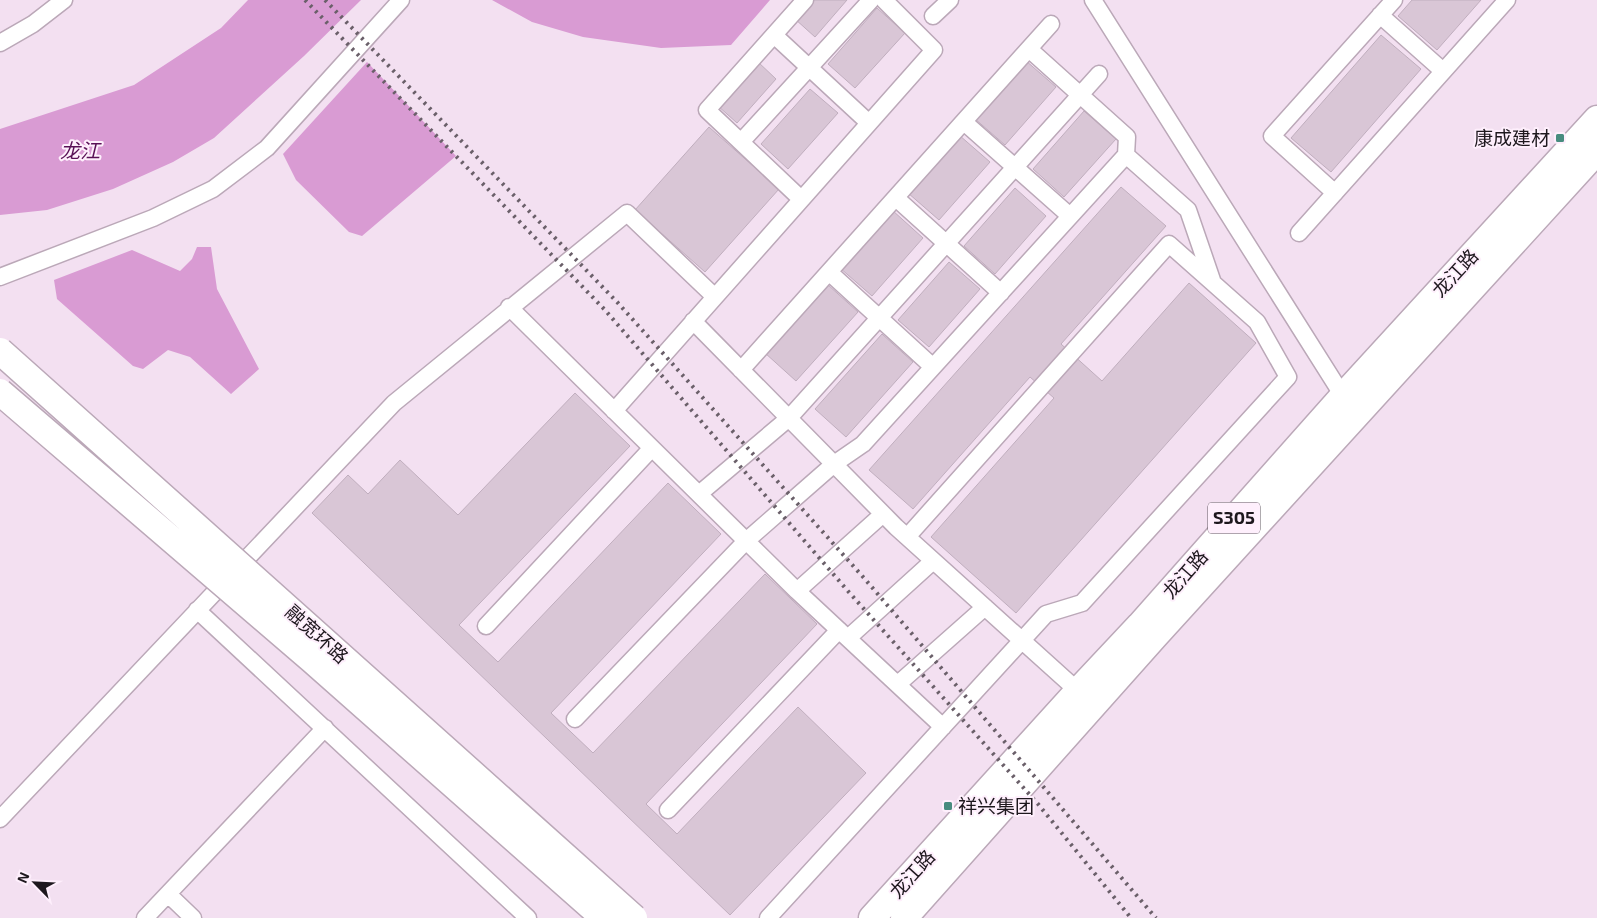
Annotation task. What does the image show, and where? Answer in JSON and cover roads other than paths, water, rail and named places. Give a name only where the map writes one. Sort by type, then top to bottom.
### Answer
[{"type":"main road","name":"龙江路","points":[[872,918],[1140,625],[1343,396],[1597,119]]},
{"type":"main road","name":"龙江路","points":[[904,918],[1154,637],[1597,151]]},
{"type":"main road","name":"融宽环路","points":[[0,350],[634,918]]},
{"type":"main road","name":"融宽环路","points":[[0,392],[319,667],[604,918]]},
{"type":"street","points":[[0,44],[34,24],[64,0]]},
{"type":"street","points":[[0,277],[153,218],[213,189],[267,148],[401,0]]},
{"type":"street","points":[[801,199],[707,110],[805,0]]},
{"type":"street","points":[[740,142],[871,0]]},
{"type":"street","points":[[614,411],[934,50],[884,0]]},
{"type":"street","points":[[933,16],[950,0]]},
{"type":"street","points":[[1093,0],[1343,396]]},
{"type":"street","points":[[1335,193],[1272,136],[1394,0]]},
{"type":"street","points":[[1299,233],[1507,0]]},
{"type":"street","points":[[1380,15],[1444,72]]},
{"type":"street","points":[[742,370],[1051,24]]},
{"type":"street","points":[[774,35],[869,123]]},
{"type":"street","points":[[575,719],[746,541],[834,464],[864,444],[1126,155],[1127,137],[1029,49]]},
{"type":"street","points":[[699,494],[789,418],[1099,74]]},
{"type":"street","points":[[964,122],[1070,216]]},
{"type":"street","points":[[1126,155],[1188,210],[1212,282]]},
{"type":"street","points":[[896,198],[1001,293]]},
{"type":"street","points":[[0,819],[394,403],[509,307],[627,213],[715,297]]},
{"type":"street","points":[[768,918],[1046,614],[1082,603],[1288,377],[1258,322],[1169,244],[907,537]]},
{"type":"street","points":[[829,272],[933,367]]},
{"type":"street","points":[[509,307],[797,591],[943,727]]},
{"type":"street","points":[[693,321],[883,514],[1078,691]]},
{"type":"street","points":[[486,626],[651,449]]},
{"type":"street","points":[[797,591],[883,514]]},
{"type":"street","points":[[668,810],[843,634],[933,561]]},
{"type":"street","points":[[898,684],[985,607]]},
{"type":"street","points":[[198,610],[528,918]]},
{"type":"street","points":[[145,918],[325,728]]},
{"type":"street","points":[[168,894],[193,918]]},
{"type":"water","name":"龙江","points":[[248,0],[361,0],[304,56],[214,138],[173,162],[113,189],[47,210],[0,215],[0,129],[134,85],[221,28]]},
{"type":"water","points":[[492,0],[770,0],[731,45],[661,48],[583,37],[532,22]]},
{"type":"water","points":[[367,62],[456,156],[362,236],[349,232],[296,180],[283,154]]},
{"type":"water","points":[[197,247],[211,247],[217,289],[259,369],[231,394],[190,357],[168,350],[143,369],[133,366],[57,299],[54,280],[132,250],[180,271],[192,259]]},
{"type":"railway","points":[[305,0],[605,310],[847,590],[1038,804],[1131,918]]},
{"type":"railway","points":[[325,0],[618,303],[864,578],[1156,918]]},
{"type":"place","name":"康成建材","points":[[1560,138]]},
{"type":"place","name":"祥兴集团","points":[[948,806]]}]
